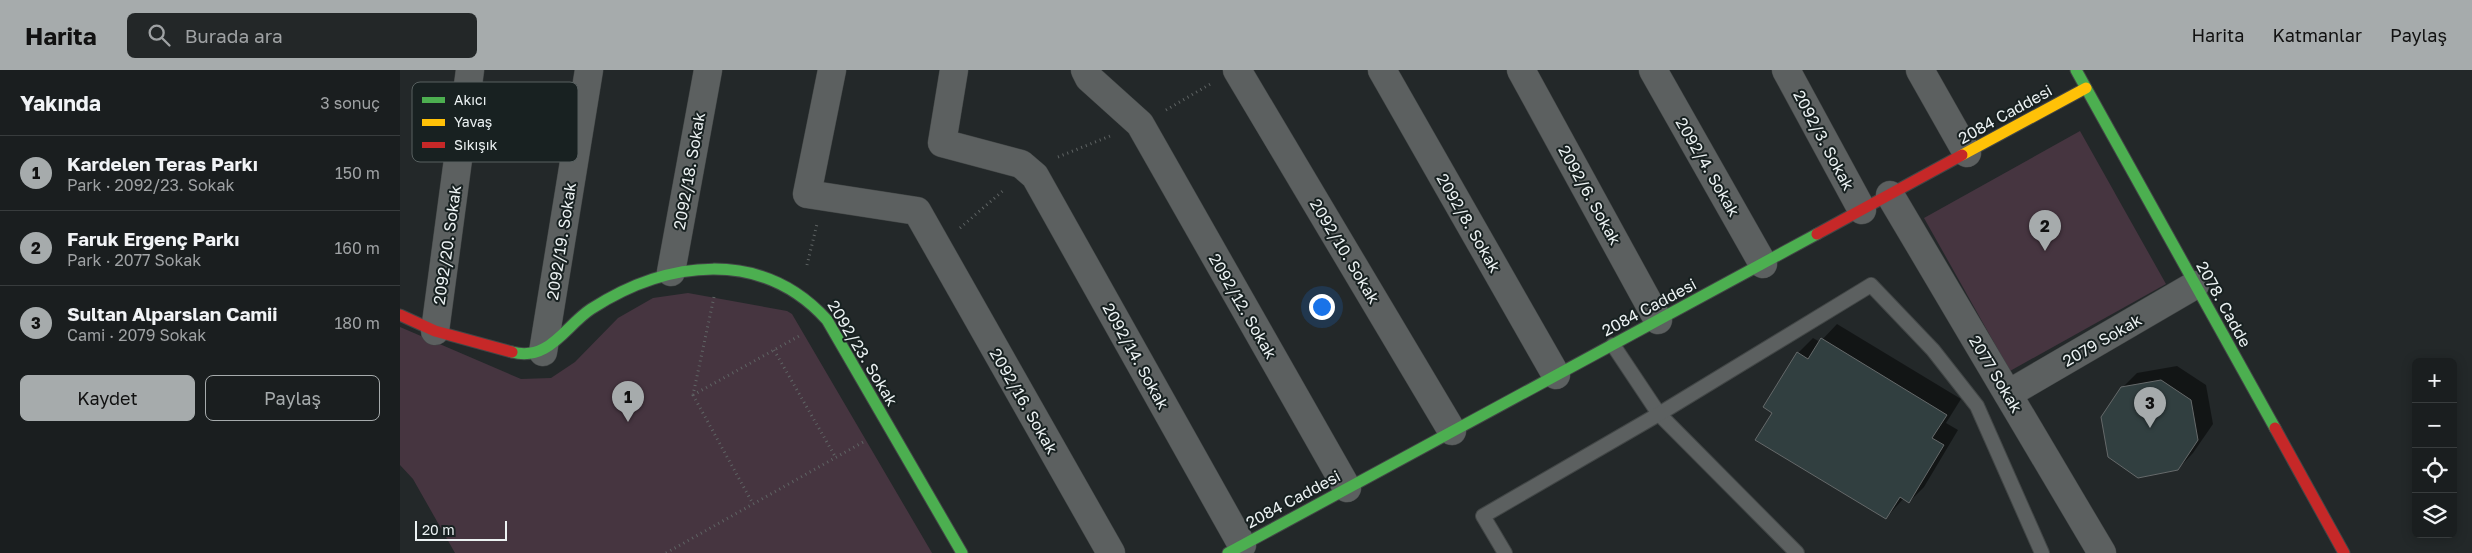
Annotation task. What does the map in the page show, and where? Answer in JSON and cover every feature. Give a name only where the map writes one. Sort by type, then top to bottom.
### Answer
[{"type":"street","name":"2092/19. Sokak","points":[[578,133],[588,70]]},
{"type":"street","name":"2092/18. Sokak","points":[[671,272],[708,70]]},
{"type":"street","points":[[824,197],[808,194],[832,70]]},
{"type":"street","points":[[954,70],[942,143],[1029,168]]},
{"type":"street","name":"2092/12. Sokak","points":[[1085,70],[1090,78],[1140,124],[1347,488]]},
{"type":"street","name":"2092/8. Sokak","points":[[1382,70],[1556,375]]},
{"type":"street","name":"2092/6. Sokak","points":[[1522,70],[1658,320]]},
{"type":"street","name":"2092/4. Sokak","points":[[1653,70],[1763,264]]},
{"type":"street","name":"2092/3. Sokak","points":[[1786,70],[1862,210]]},
{"type":"street","points":[[1920,70],[1967,153]]},
{"type":"street","name":"2078. Cadde","points":[[2076,70],[2341,552]]},
{"type":"street","name":"2092/10. Sokak","points":[[1227,75],[1452,431]]},
{"type":"street","name":"2084 Caddesi","points":[[1235,549],[2086,88]]},
{"type":"street","name":"2092/20. Sokak","points":[[435,332],[458,162]]},
{"type":"street","name":"2092/19. Sokak","points":[[543,352],[573,162]]},
{"type":"street","name":"2092/14. Sokak","points":[[1029,168],[1235,549]]},
{"type":"street","name":"2077 Sokak","points":[[1890,195],[2102,553]]},
{"type":"street","name":"2092/16. Sokak","points":[[824,197],[916,211],[1111,553]]},
{"type":"street","name":"2092/23. Sokak","points":[[543,352],[559,341],[591,310],[671,272],[720,270],[762,276],[800,292],[816,305],[827,320],[962,553]]},
{"type":"street","name":"2079 Sokak","points":[[2008,394],[2195,285]]},
{"type":"street","points":[[400,315],[435,332],[519,354],[543,352]]},
{"type":"lane","points":[[1505,553],[1483,516],[1659,414],[1871,285],[1933,350],[1977,406],[2042,553]]},
{"type":"lane","points":[[1613,345],[1659,414],[1797,553]]},
{"type":"path","points":[[937,248],[1029,168],[1140,124],[1227,75]]},
{"type":"path","points":[[800,292],[824,197]]},
{"type":"path","points":[[720,270],[693,395],[754,504]]},
{"type":"path","points":[[693,395],[827,320]]},
{"type":"path","points":[[774,350],[836,458]]},
{"type":"path","points":[[666,553],[889,428]]},
{"type":"shaded area","points":[[2080,131],[2166,284],[2010,371],[1924,218]]},
{"type":"shaded area","points":[[688,293],[787,311],[792,314],[932,553],[455,553],[413,479],[400,465],[400,327],[521,379],[551,378],[575,362],[618,318],[653,298]]},
{"type":"building","points":[[1821,338],[1947,415],[1932,438],[1944,445],[1909,503],[1900,497],[1886,519],[1755,440],[1772,413],[1763,407],[1797,352],[1808,359]]},
{"type":"building","points":[[2161,380],[2191,400],[2198,440],[2178,470],[2138,478],[2108,457],[2101,417],[2121,387]]},
{"type":"traffic: fast","points":[[2076,70],[2275,428]]},
{"type":"traffic: fast","points":[[1228,553],[1817,234]]},
{"type":"traffic: fast","points":[[512,352],[525,354],[536,352],[546,347],[556,341],[591,309],[620,292],[651,280],[682,272],[713,269],[744,272],[773,281],[801,297],[827,320],[962,553]]},
{"type":"traffic: slow","points":[[1962,155],[2086,88]]},
{"type":"traffic: jam","points":[[1817,234],[1962,155]]},
{"type":"traffic: jam","points":[[400,315],[435,331],[512,352]]},
{"type":"traffic: jam","points":[[2275,428],[2344,553]]},
{"type":"place","name":"Faruk Ergenç Parkı","points":[[2045,251]]},
{"type":"place","name":"Kardelen Teras Parkı","points":[[628,422]]},
{"type":"place","name":"Sultan Alparslan Camii","points":[[2150,428]]}]
